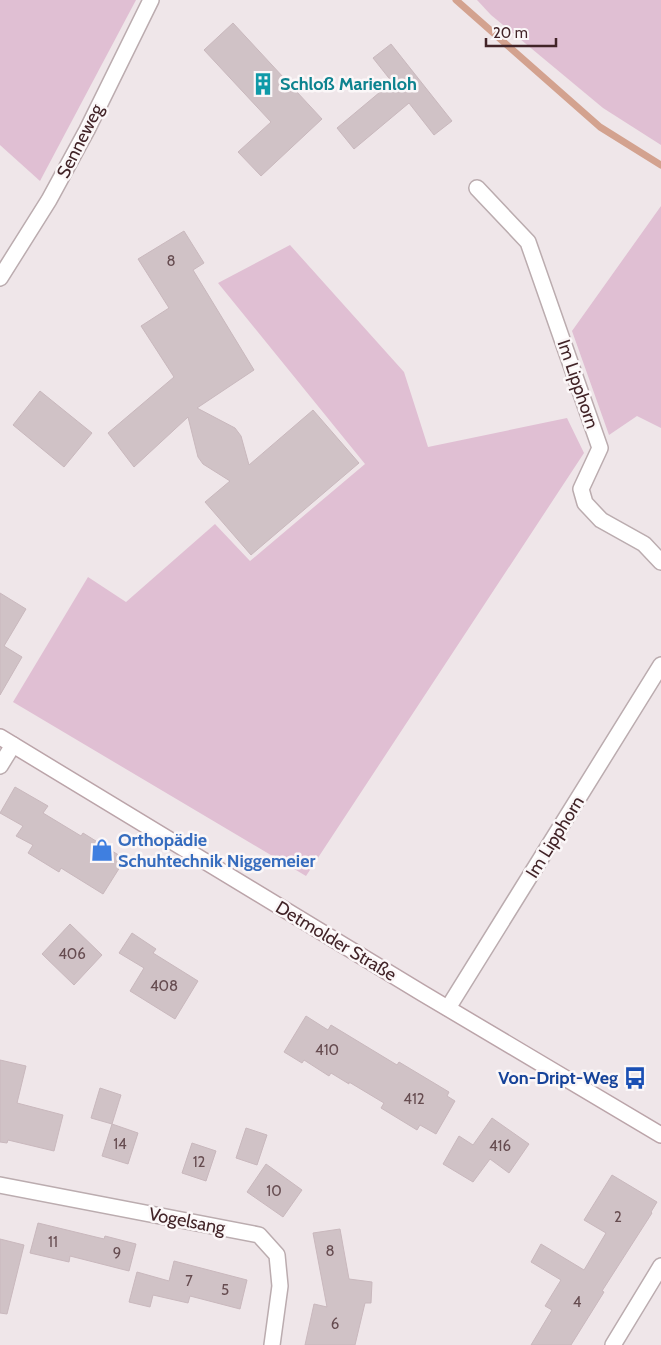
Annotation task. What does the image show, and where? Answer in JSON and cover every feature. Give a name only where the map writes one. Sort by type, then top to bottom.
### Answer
[{"type":"street","name":"Senneweg","points":[[0,278],[49,200],[87,130],[151,0]]},
{"type":"street","name":"Im Lipphorn","points":[[477,188],[528,242],[600,448],[581,489],[585,504],[601,520],[644,544],[661,562]]},
{"type":"street","name":"Im Lipphorn","points":[[448,1008],[661,665]]},
{"type":"street","name":"Detmolder Straße","points":[[0,766],[7,741],[661,1135]]},
{"type":"street","name":"Vogelsang","points":[[0,1185],[259,1235],[277,1255],[280,1286],[272,1345]]},
{"type":"street","points":[[613,1345],[661,1266]]},
{"type":"shaded area","points":[[0,0],[136,0],[40,181],[0,145]]},
{"type":"shaded area","points":[[477,0],[661,0],[661,145],[603,108],[491,15]]},
{"type":"shaded area","points":[[661,206],[661,428],[637,416],[609,435],[572,331]]},
{"type":"shaded area","points":[[290,245],[404,372],[428,447],[567,418],[584,453],[306,876],[13,702],[88,577],[126,602],[215,524],[250,561],[365,464],[218,283]]},
{"type":"building","name":"Schloß Marienloh","points":[[233,23],[322,119],[261,176],[238,152],[271,122],[204,50]]},
{"type":"building","points":[[391,44],[452,121],[434,135],[409,103],[354,149],[337,128],[392,82],[373,58]]},
{"type":"building","points":[[184,231],[204,263],[193,270],[254,370],[197,408],[235,428],[241,436],[249,465],[313,410],[359,463],[251,555],[205,502],[230,481],[203,464],[198,457],[188,417],[134,467],[108,433],[174,377],[141,326],[169,308],[138,259]]},
{"type":"building","points":[[40,391],[92,433],[64,467],[13,425]]},
{"type":"building","points":[[0,593],[26,609],[4,646],[22,657],[0,695]]},
{"type":"building","points":[[15,787],[48,806],[43,813],[81,836],[83,833],[125,859],[103,894],[61,868],[59,872],[28,853],[33,845],[16,836],[23,826],[0,813]]},
{"type":"building","points":[[70,924],[102,955],[74,985],[42,954]]},
{"type":"building","points":[[132,933],[156,949],[153,953],[198,981],[175,1019],[130,991],[144,968],[119,953]]},
{"type":"building","points":[[306,1016],[328,1030],[331,1025],[397,1065],[399,1062],[449,1092],[447,1096],[455,1101],[436,1134],[420,1125],[417,1130],[381,1108],[384,1103],[349,1082],[349,1084],[331,1073],[329,1076],[304,1060],[302,1063],[284,1052]]},
{"type":"building","points":[[0,1060],[26,1066],[17,1103],[63,1115],[54,1151],[8,1140],[7,1143],[0,1142]]},
{"type":"building","points":[[100,1088],[121,1095],[112,1124],[91,1118]]},
{"type":"building","points":[[492,1118],[529,1144],[509,1173],[490,1159],[473,1182],[443,1164],[459,1136],[473,1145]]},
{"type":"building","points":[[112,1124],[138,1133],[128,1164],[102,1156]]},
{"type":"building","points":[[246,1128],[267,1135],[257,1165],[236,1158]]},
{"type":"building","points":[[192,1143],[216,1151],[206,1181],[182,1173]]},
{"type":"building","points":[[266,1164],[302,1190],[283,1217],[247,1192]]},
{"type":"building","points":[[612,1175],[657,1202],[652,1213],[602,1291],[604,1292],[571,1345],[531,1345],[552,1310],[545,1306],[561,1280],[531,1262],[541,1244],[584,1270],[606,1233],[584,1220]]},
{"type":"building","points":[[38,1223],[104,1239],[105,1236],[136,1244],[129,1271],[70,1256],[69,1262],[30,1253]]},
{"type":"building","points":[[340,1229],[349,1279],[372,1282],[371,1303],[365,1303],[355,1345],[305,1345],[314,1304],[327,1307],[313,1233]]},
{"type":"building","points":[[0,1239],[24,1245],[7,1314],[0,1313]]},
{"type":"building","points":[[174,1261],[247,1280],[240,1309],[190,1296],[188,1303],[153,1295],[150,1307],[129,1302],[137,1272],[169,1281]]},
{"type":"waterway","points":[[456,0],[600,127],[661,165]]},
{"type":"place","name":"Schloß Marienloh","points":[[263,84]]},
{"type":"place","name":"Orthopädie Schuhtechnik Niggemeier","points":[[102,850]]},
{"type":"place","name":"Von-Dript-Weg","points":[[635,1078]]}]
